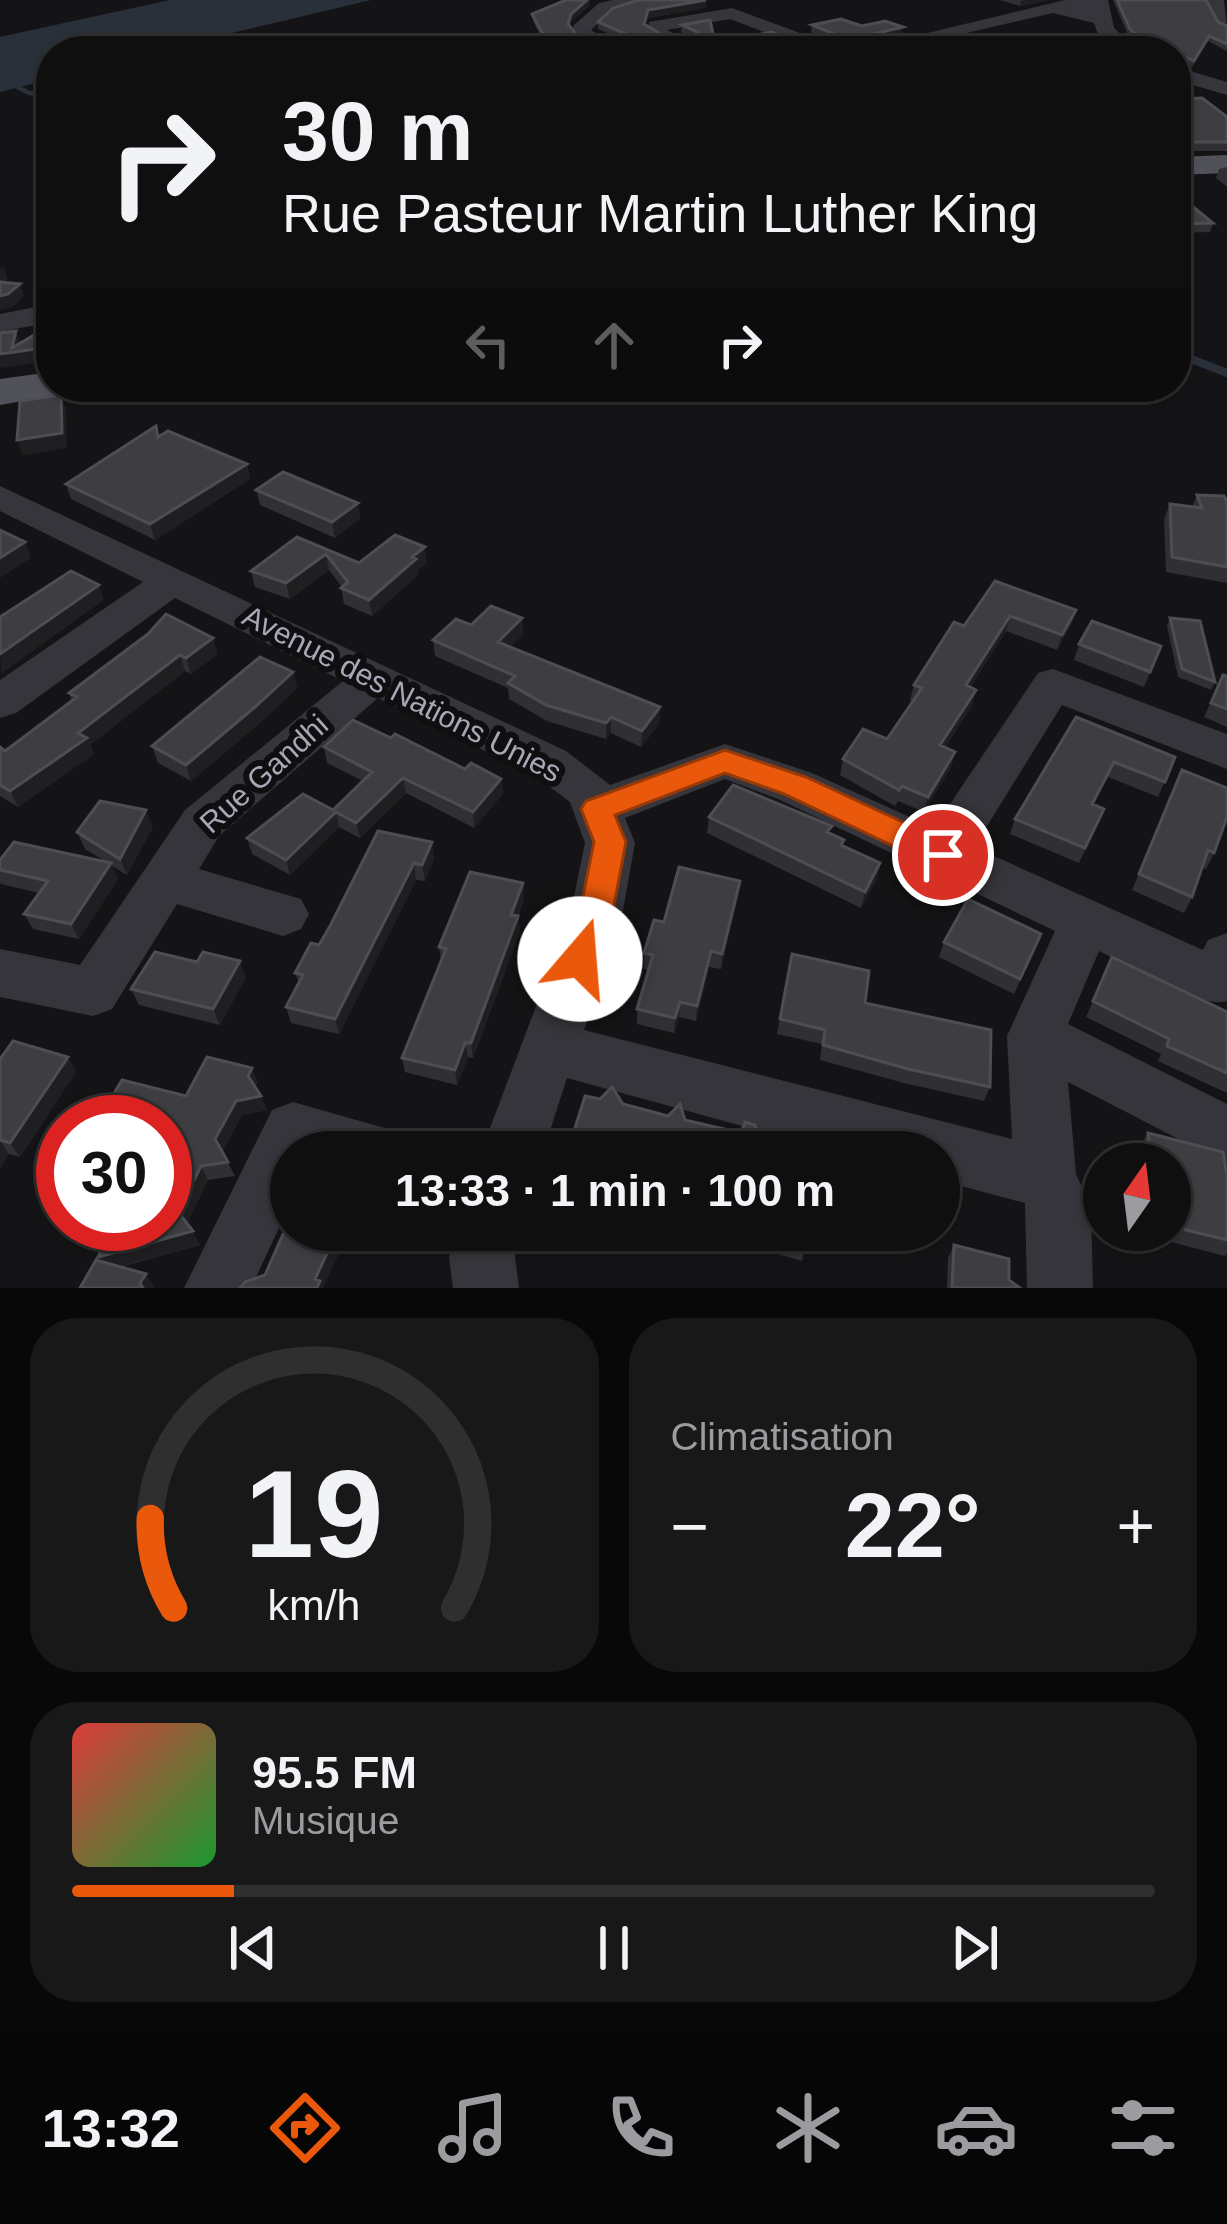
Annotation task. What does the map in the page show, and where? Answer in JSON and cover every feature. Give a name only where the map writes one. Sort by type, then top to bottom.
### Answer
[{"type":"main road","points":[[1191,167],[1227,166]]},
{"type":"main road","points":[[0,392],[36,386]]},
{"type":"street","points":[[585,36],[581,28],[604,7],[638,0]]},
{"type":"street","points":[[1215,0],[1227,22]]},
{"type":"street","points":[[934,36],[1053,8],[1097,6],[1111,36]]},
{"type":"street","points":[[667,36],[656,26],[733,13],[792,36]]},
{"type":"street","points":[[1191,78],[1227,89]]},
{"type":"street","points":[[0,323],[36,316]]},
{"type":"street","name":"Avenue des Nations Unies","points":[[3,501],[550,763],[590,792],[597,809]]},
{"type":"street","points":[[0,702],[173,580]]},
{"type":"street","name":"Rue Gandhi","points":[[0,973],[93,992],[202,824],[374,678]]},
{"type":"street","points":[[943,855],[1053,684],[1227,752]]},
{"type":"street","points":[[519,1131],[599,897],[610,842],[597,809],[725,761],[795,786],[1216,981],[1227,956]]},
{"type":"street","points":[[166,880],[283,914]]},
{"type":"street","points":[[1060,1288],[1059,1208],[1045,1178],[1035,1036],[1086,921]]},
{"type":"street","points":[[1035,1036],[1227,1135]]},
{"type":"street","points":[[549,1047],[1045,1178]]},
{"type":"street","points":[[217,1288],[270,1179]]},
{"type":"street","points":[[484,1251],[486,1288]]},
{"type":"shaded area","points":[[170,0],[371,0],[219,36],[36,36],[36,83],[0,92],[0,37]]},
{"type":"building","points":[[566,0],[587,0],[571,14],[568,24],[577,36],[544,36],[532,14]]},
{"type":"building","points":[[639,0],[706,0],[648,10],[644,24],[664,36],[630,36],[598,22],[613,8]]},
{"type":"building","points":[[1117,0],[1206,0],[1218,22],[1227,26],[1227,44],[1209,36],[1194,61],[1191,36],[1137,36]]},
{"type":"building","points":[[841,19],[862,26],[885,21],[903,27],[866,36],[840,36],[812,25]]},
{"type":"building","points":[[710,20],[713,36],[682,25]]},
{"type":"building","points":[[1191,98],[1202,98],[1227,117],[1227,142],[1191,142]]},
{"type":"building","points":[[1191,205],[1213,223],[1191,224]]},
{"type":"building","points":[[0,282],[20,284],[0,296]]},
{"type":"building","points":[[16,331],[12,348],[36,334],[36,349],[0,354],[0,333]]},
{"type":"building","points":[[20,401],[61,402],[62,433],[17,440]]},
{"type":"building","points":[[156,426],[158,437],[168,431],[247,464],[150,524],[66,484]]},
{"type":"building","points":[[283,472],[358,503],[332,522],[256,490]]},
{"type":"building","points":[[1197,495],[1224,496],[1227,501],[1227,567],[1172,557],[1170,504],[1202,508]]},
{"type":"building","points":[[0,530],[25,542],[0,558]]},
{"type":"building","points":[[395,535],[425,547],[369,600],[341,588],[348,582],[326,554],[286,583],[251,571],[297,537],[359,563]]},
{"type":"building","points":[[71,571],[99,585],[0,654],[0,617]]},
{"type":"building","points":[[995,581],[1076,610],[1062,635],[1010,616],[966,685],[976,690],[940,745],[955,752],[928,797],[902,786],[899,790],[843,759],[863,729],[887,739],[922,688],[914,685],[954,622],[964,626]]},
{"type":"building","points":[[491,606],[522,618],[498,642],[660,707],[642,731],[611,717],[606,723],[546,705],[508,683],[515,676],[433,640],[456,619],[471,625]]},
{"type":"building","points":[[166,614],[213,638],[186,658],[180,655],[78,733],[87,738],[10,791],[0,785],[0,747],[5,751],[77,697],[69,693],[148,634]]},
{"type":"building","points":[[1170,618],[1200,621],[1215,682],[1182,669]]},
{"type":"building","points":[[1092,621],[1161,646],[1150,672],[1079,644]]},
{"type":"building","points":[[260,657],[293,672],[186,765],[152,746]]},
{"type":"building","points":[[1223,675],[1227,676],[1227,709],[1211,703]]},
{"type":"building","points":[[1076,717],[1175,757],[1165,782],[1114,762],[1092,804],[1104,809],[1085,848],[1015,819]]},
{"type":"building","points":[[353,720],[391,738],[395,734],[465,769],[471,763],[501,779],[473,812],[403,778],[356,823],[336,812],[286,860],[247,838],[303,794],[333,810],[372,772],[324,747]]},
{"type":"building","points":[[1182,770],[1227,788],[1227,817],[1214,853],[1208,850],[1192,897],[1139,874]]},
{"type":"building","points":[[733,785],[832,826],[827,832],[844,840],[841,845],[880,863],[865,892],[709,817]]},
{"type":"building","points":[[100,801],[146,810],[120,859],[77,832]]},
{"type":"building","points":[[378,831],[432,842],[422,865],[414,863],[335,1019],[286,1007],[303,975],[295,973],[311,943],[319,945]]},
{"type":"building","points":[[14,842],[111,863],[71,924],[24,914],[48,881],[0,870],[0,860]]},
{"type":"building","points":[[679,867],[740,881],[722,954],[711,951],[697,1006],[680,1002],[675,1018],[637,1009],[653,955],[644,953],[654,920],[664,922]]},
{"type":"building","points":[[470,872],[523,883],[511,915],[518,916],[471,1043],[465,1043],[455,1070],[402,1058],[446,949],[439,947]]},
{"type":"building","points":[[968,899],[1041,934],[1020,979],[944,942]]},
{"type":"building","points":[[155,952],[197,962],[203,952],[240,961],[213,1009],[131,989]]},
{"type":"building","points":[[792,954],[869,971],[865,1003],[991,1030],[990,1087],[823,1045],[825,1030],[780,1019]]},
{"type":"building","points":[[1112,957],[1227,1012],[1227,1073],[1167,1046],[1169,1039],[1093,1001]]},
{"type":"building","points":[[13,1041],[68,1057],[42,1095],[36,1095],[36,1104],[10,1143],[0,1140],[0,1059]]},
{"type":"building","points":[[207,1057],[252,1068],[248,1076],[261,1096],[236,1101],[215,1139],[228,1162],[201,1166],[192,1184],[192,1095],[187,1095]]},
{"type":"building","points":[[122,1080],[182,1095],[113,1095]]},
{"type":"building","points":[[612,1087],[623,1104],[668,1116],[680,1104],[685,1120],[732,1131],[574,1131],[585,1096],[600,1099]]},
{"type":"building","points":[[745,1122],[755,1125],[757,1131],[742,1131]]},
{"type":"building","points":[[1148,1133],[1187,1143],[1148,1143]]},
{"type":"building","points":[[1191,1144],[1223,1152],[1227,1240],[1191,1231]]},
{"type":"building","points":[[960,1247],[1009,1259],[1009,1280],[1020,1288],[952,1288],[954,1251],[960,1251]]},
{"type":"building","points":[[276,1251],[328,1251],[315,1279],[320,1281],[317,1288],[240,1288],[265,1275]]},
{"type":"building","points":[[96,1260],[146,1274],[140,1283],[143,1288],[80,1288]]},
{"type":"waterway","points":[[0,78],[36,94]]},
{"type":"waterway","points":[[1191,359],[1227,373]]},
{"type":"route","points":[[580,959],[596,916],[610,842],[597,809],[725,761],[795,786],[943,855]]}]
